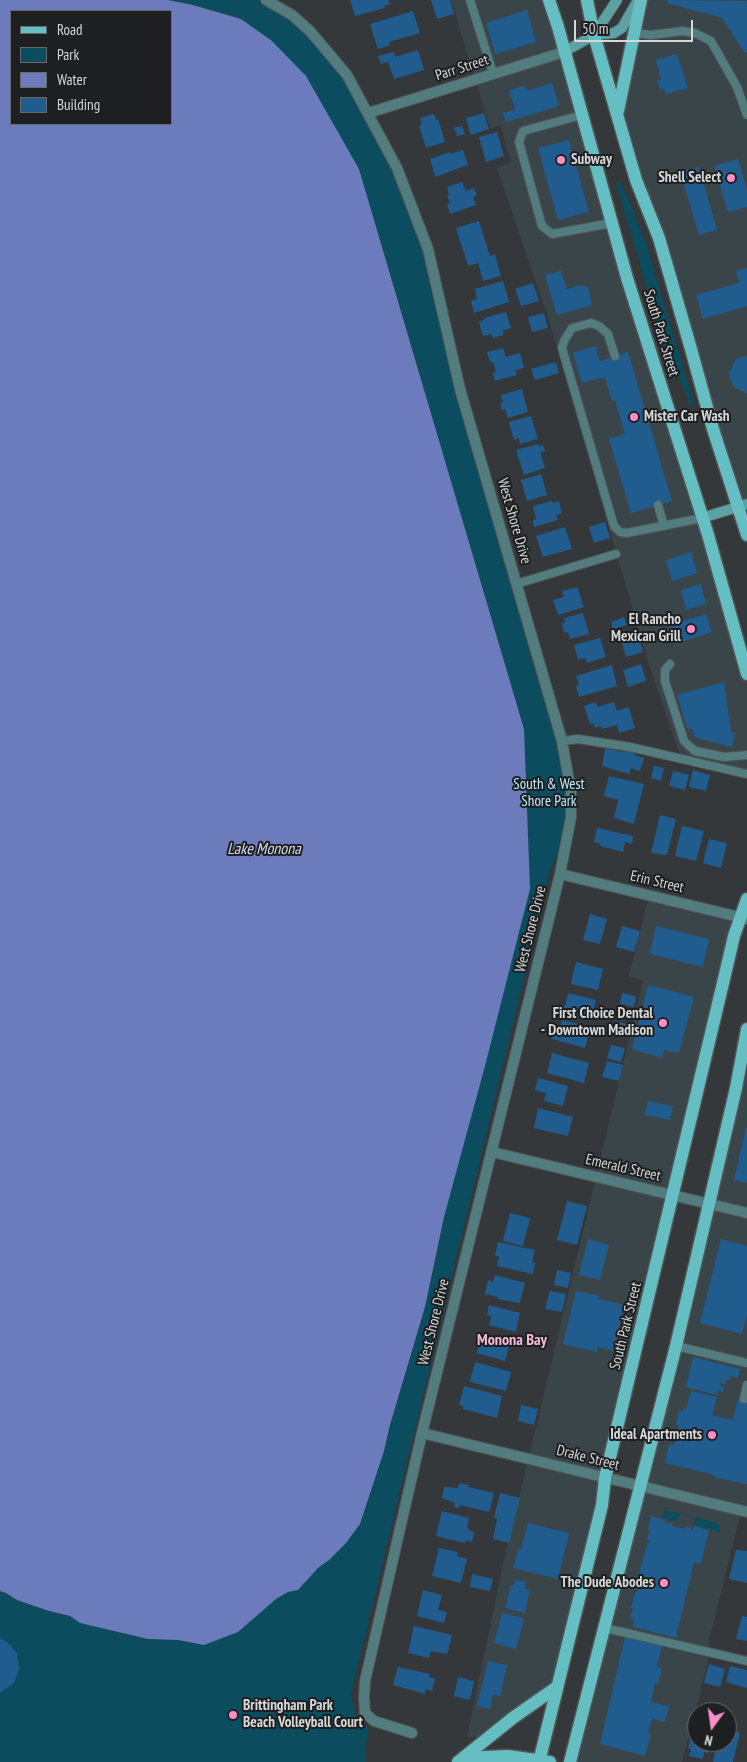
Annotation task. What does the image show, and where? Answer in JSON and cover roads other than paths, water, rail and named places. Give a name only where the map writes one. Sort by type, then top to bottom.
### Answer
[{"type":"main road","name":"South Park Street","points":[[549,0],[626,278],[702,518],[747,674]]},
{"type":"main road","name":"South Park Street","points":[[587,0],[594,35],[636,180],[659,238],[713,429],[743,506],[747,535]]},
{"type":"main road","points":[[594,35],[617,0]]},
{"type":"main road","points":[[564,52],[594,35],[614,33],[622,28],[640,0]]},
{"type":"main road","points":[[618,116],[640,0]]},
{"type":"main road","points":[[702,518],[743,506]]},
{"type":"main road","name":"South Park Street","points":[[543,1761],[556,1686],[602,1505],[605,1478],[734,936],[744,918],[747,899]]},
{"type":"main road","points":[[570,1762],[676,1346],[708,1204],[744,1063],[747,1029]]},
{"type":"main road","points":[[461,1760],[556,1686]]},
{"type":"main road","points":[[461,1760],[508,1756],[543,1761]]},
{"type":"street","name":"West Shore Drive","points":[[266,0],[292,15],[316,38],[347,75],[398,168],[428,249],[460,389],[562,741],[571,792],[571,817],[560,874],[422,1433],[365,1681],[365,1713],[374,1721],[412,1733]]},
{"type":"street","name":"Parr Street","points":[[368,113],[564,52]]},
{"type":"street","name":"Erin Street","points":[[560,874],[744,918]]},
{"type":"street","name":"Emerald Street","points":[[492,1152],[747,1213]]},
{"type":"street","name":"Drake Street","points":[[422,1433],[747,1512]]},
{"type":"lane","points":[[470,0],[493,74]]},
{"type":"lane","points":[[635,33],[651,35],[683,31],[694,33],[711,41],[737,87],[747,115]]},
{"type":"lane","points":[[582,115],[523,131],[519,142],[534,198],[542,226],[552,234],[612,223]]},
{"type":"lane","points":[[615,356],[608,334],[599,326],[591,323],[572,328],[562,348],[614,526],[623,533],[643,531],[702,518]]},
{"type":"lane","points":[[658,505],[664,526]]},
{"type":"lane","points":[[516,584],[616,554]]},
{"type":"lane","points":[[670,664],[665,670],[665,681],[684,741],[695,750],[724,757],[747,755]]},
{"type":"lane","points":[[562,741],[578,739],[630,747],[747,774]]},
{"type":"lane","points":[[676,1346],[747,1362]]},
{"type":"lane","points":[[744,1399],[747,1385]]},
{"type":"lane","points":[[605,1628],[747,1661]]},
{"type":"water","name":"Lake Monona","points":[[0,0],[168,0],[241,19],[272,41],[306,76],[359,169],[524,729],[530,889],[444,1217],[425,1307],[384,1451],[360,1524],[346,1543],[318,1568],[298,1590],[288,1592],[276,1599],[238,1632],[204,1645],[178,1640],[148,1639],[80,1623],[70,1616],[17,1600],[0,1591]]},
{"type":"place","name":"Subway","points":[[561,160]]},
{"type":"place","name":"Shell Select","points":[[731,178]]},
{"type":"place","name":"Mister Car Wash","points":[[634,417]]},
{"type":"place","name":"El Rancho Mexican Grill","points":[[691,629]]},
{"type":"place","name":"First Choice Dental - Downtown Madison","points":[[663,1023]]},
{"type":"place","name":"Ideal Apartments","points":[[712,1435]]},
{"type":"place","name":"The Dude Abodes","points":[[664,1583]]},
{"type":"place","name":"Brittingham Park Beach Volleyball Court","points":[[233,1715]]},
{"type":"district","name":"Monona Bay","points":[[512,1340]]},
{"type":"park label","name":"South & West Shore Park","points":[[549,794]]}]
